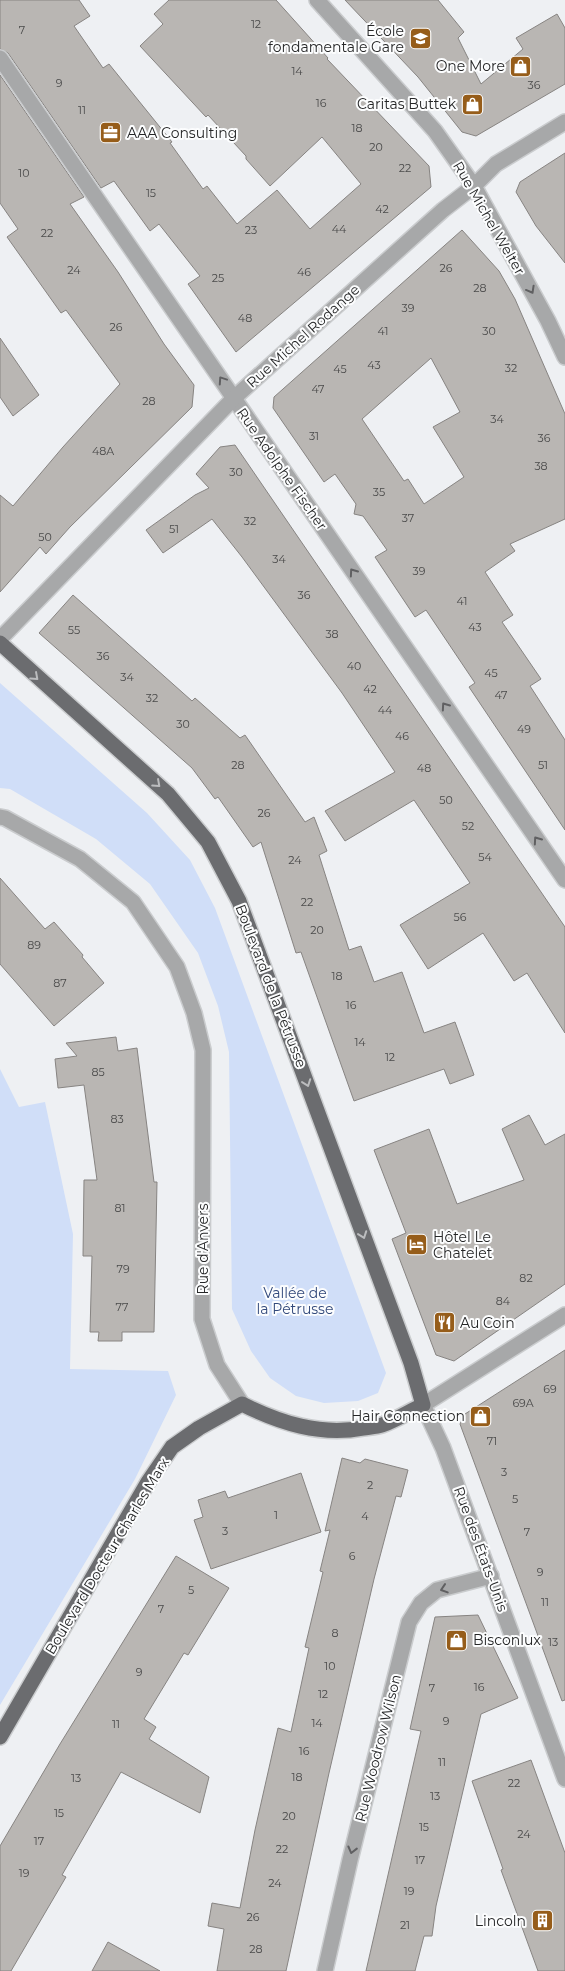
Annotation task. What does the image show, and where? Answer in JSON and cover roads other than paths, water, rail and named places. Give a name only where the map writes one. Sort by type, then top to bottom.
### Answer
[{"type":"main road","name":"Boulevard de la Pétrusse","points":[[0,643],[168,794],[208,842],[239,901],[411,1363],[423,1404]]},
{"type":"main road","points":[[242,1404],[266,1416],[292,1424],[329,1431],[350,1431],[381,1426],[423,1404]]},
{"type":"main road","name":"Boulevard Docteur Charles Marx","points":[[0,1737],[148,1482],[172,1448],[199,1428],[242,1404]]},
{"type":"street","name":"Rue Michel Welter","points":[[317,0],[435,131],[474,186],[548,320],[565,357]]},
{"type":"street","name":"Rue Adolphe Fischer","points":[[0,58],[565,880]]},
{"type":"street","name":"Rue Michel Rodange","points":[[0,639],[234,398],[443,210],[474,186],[496,164],[565,122]]},
{"type":"street","name":"Rue d'Anvers","points":[[0,817],[80,859],[132,902],[177,967],[194,1013],[203,1050],[202,1319],[217,1365],[242,1404]]},
{"type":"street","points":[[423,1404],[565,1315]]},
{"type":"street","name":"Rue des États-Unis","points":[[423,1404],[443,1448],[565,1779]]},
{"type":"street","name":"Rue Woodrow Wilson","points":[[325,1971],[350,1860],[409,1622],[420,1603],[437,1590],[490,1576]]},
{"type":"place","name":"École fondamentale Gare","points":[[420,39]]},
{"type":"place","name":"One More","points":[[521,66]]},
{"type":"place","name":"Caritas Buttek","points":[[472,104]]},
{"type":"place","name":"AAA Consulting","points":[[111,133]]},
{"type":"place","name":"Hôtel Le Chatelet","points":[[417,1245]]},
{"type":"place","name":"Au Coin","points":[[444,1323]]},
{"type":"place","name":"Hair Connection","points":[[481,1416]]},
{"type":"place","name":"Bisconlux","points":[[457,1640]]},
{"type":"place","name":"Lincoln","points":[[542,1921]]},
{"type":"park label","name":"Vallée de la Pétrusse","points":[[295,1302]]}]
